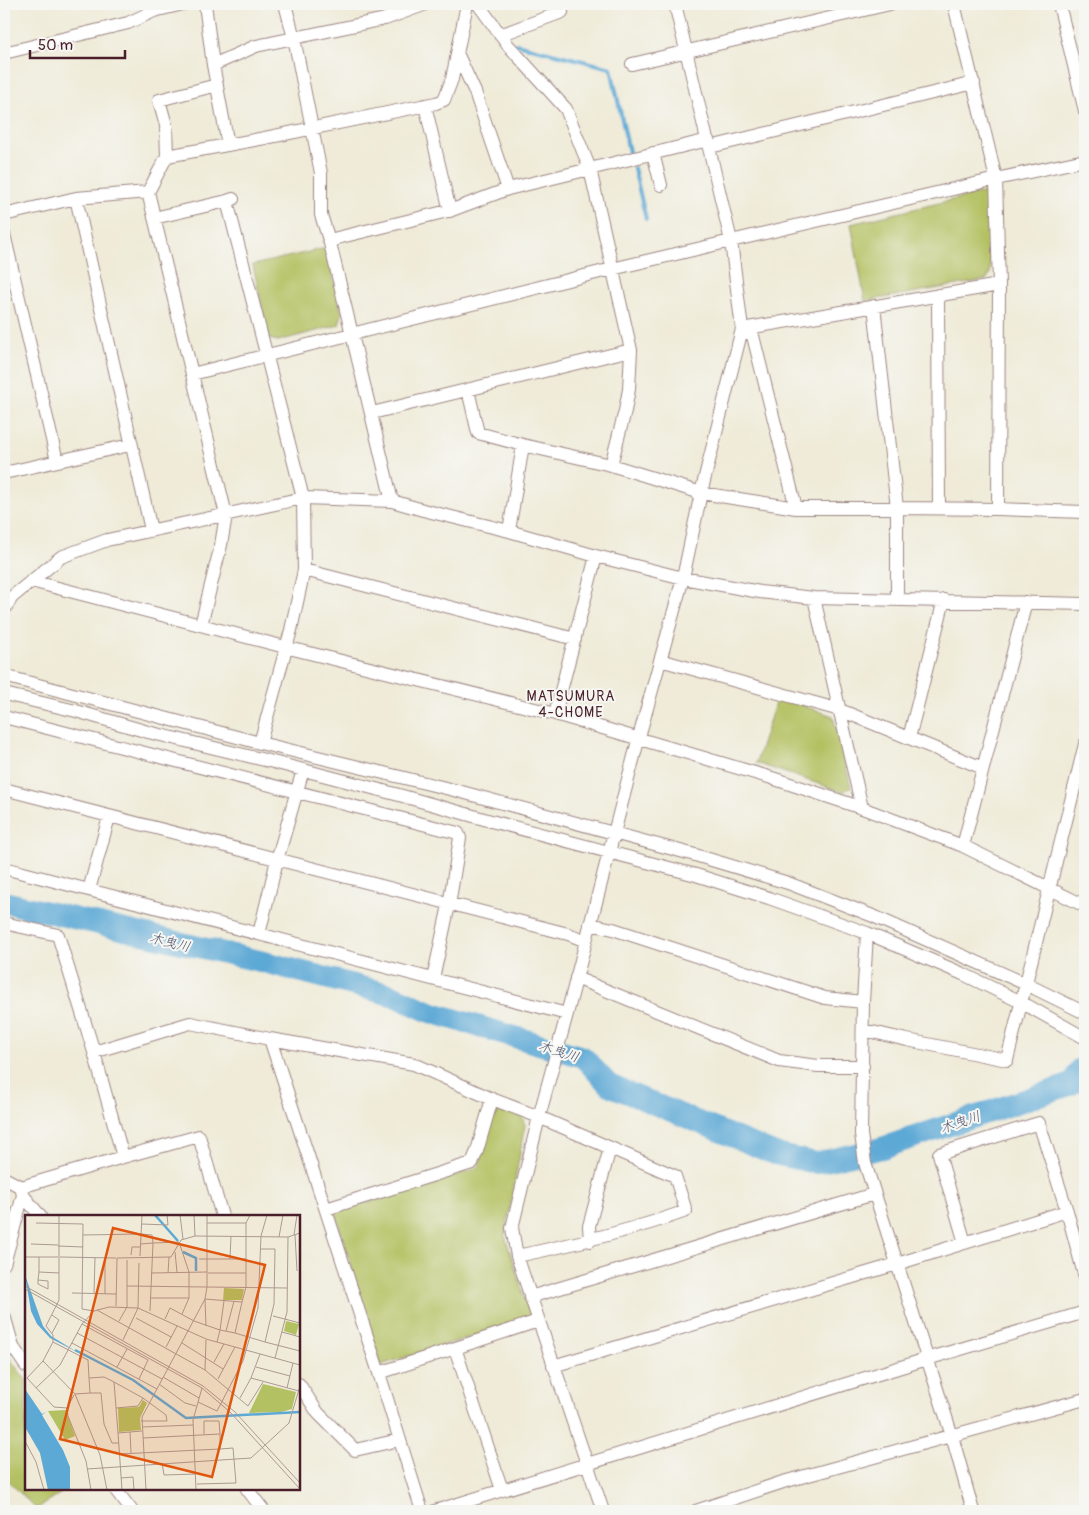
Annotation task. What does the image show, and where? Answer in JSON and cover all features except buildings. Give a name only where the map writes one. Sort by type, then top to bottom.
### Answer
[{"type":"street","points":[[4,53],[128,23],[154,11],[183,4]]},
{"type":"street","points":[[205,4],[228,145]]},
{"type":"street","points":[[285,4],[294,38],[321,173],[321,215],[330,243],[392,501]]},
{"type":"street","points":[[214,65],[256,46],[385,19],[426,4]]},
{"type":"street","points":[[167,156],[311,129],[444,100],[452,79],[467,4]]},
{"type":"street","points":[[478,4],[500,35],[566,109],[590,169],[631,350],[629,390],[612,465]]},
{"type":"street","points":[[603,1511],[530,1297],[517,1256],[512,1228],[638,737],[683,578],[701,493],[742,329],[731,241],[675,4]]},
{"type":"street","points":[[632,64],[687,52],[842,9],[890,4]]},
{"type":"street","points":[[954,4],[996,179],[998,509]]},
{"type":"street","points":[[1059,4],[1085,112]]},
{"type":"street","points":[[500,35],[562,12]]},
{"type":"street","points":[[457,53],[475,92],[508,189]]},
{"type":"street","points":[[330,243],[337,238],[450,211],[508,189],[653,153],[709,144],[974,83]]},
{"type":"street","points":[[200,625],[221,544],[226,514],[148,192],[167,156],[166,125],[159,100],[217,85]]},
{"type":"street","points":[[425,105],[450,211]]},
{"type":"street","points":[[653,153],[661,185]]},
{"type":"street","points":[[192,374],[612,269],[1085,160]]},
{"type":"street","points":[[4,215],[76,198],[148,192]]},
{"type":"street","points":[[76,198],[130,444],[151,530]]},
{"type":"street","points":[[154,218],[230,200],[303,498],[304,570],[291,630],[260,744]]},
{"type":"street","points":[[4,234],[57,461]]},
{"type":"street","points":[[742,329],[998,285]]},
{"type":"street","points":[[938,295],[939,508]]},
{"type":"street","points":[[874,306],[897,508],[897,599]]},
{"type":"street","points":[[742,329],[753,336],[796,508]]},
{"type":"street","points":[[372,413],[631,350]]},
{"type":"street","points":[[468,390],[478,433],[612,465],[701,493],[796,508],[939,508],[1085,512]]},
{"type":"street","points":[[4,473],[130,444]]},
{"type":"street","points":[[509,531],[523,445]]},
{"type":"street","points":[[4,610],[8,594],[31,581],[61,557],[108,540],[303,498],[392,501],[683,578],[760,592],[814,598],[1085,604]]},
{"type":"street","points":[[555,714],[596,556]]},
{"type":"street","points":[[304,570],[575,639]]},
{"type":"street","points":[[31,581],[555,714],[772,778],[862,808],[963,846],[1085,906]]},
{"type":"street","points":[[814,598],[862,808]]},
{"type":"street","points":[[909,738],[944,600]]},
{"type":"street","points":[[963,846],[1026,602]]},
{"type":"street","points":[[660,660],[840,710],[983,768]]},
{"type":"street","points":[[4,676],[260,744],[458,791],[695,855],[788,883],[873,916],[1026,984],[1085,1013]]},
{"type":"street","points":[[4,694],[399,795],[608,853],[696,875],[769,898],[867,934],[964,974],[1021,1002],[1085,1038]]},
{"type":"street","points":[[4,717],[438,826],[458,833],[460,838]]},
{"type":"street","points":[[864,1030],[1007,1060],[1085,744]]},
{"type":"street","points":[[259,934],[302,770]]},
{"type":"street","points":[[4,789],[568,934],[586,941]]},
{"type":"street","points":[[433,979],[450,905],[460,838],[466,814]]},
{"type":"street","points":[[89,890],[109,817]]},
{"type":"street","points":[[4,868],[567,1014]]},
{"type":"street","points":[[4,923],[58,935],[94,1052],[123,1157]]},
{"type":"street","points":[[590,924],[613,929],[825,998],[863,1002]]},
{"type":"street","points":[[867,934],[863,1002],[862,1147],[874,1194],[952,1436],[974,1511]]},
{"type":"street","points":[[576,978],[780,1061],[818,1066],[863,1066]]},
{"type":"street","points":[[94,1052],[190,1023],[414,1064],[675,1176],[686,1211],[590,1241],[517,1256]]},
{"type":"street","points":[[270,1039],[422,1511]]},
{"type":"street","points":[[326,1209],[472,1163],[492,1099]]},
{"type":"street","points":[[965,1243],[939,1154],[1039,1123],[1067,1211],[1085,1278]]},
{"type":"street","points":[[22,1191],[123,1157],[199,1136],[222,1215]]},
{"type":"street","points":[[590,1241],[589,1226],[610,1148]]},
{"type":"street","points":[[4,1178],[22,1191],[39,1215]]},
{"type":"street","points":[[4,1264],[22,1191]]},
{"type":"street","points":[[530,1297],[874,1194]]},
{"type":"street","points":[[553,1366],[1067,1211]]},
{"type":"street","points":[[435,1511],[586,1463],[1085,1312]]},
{"type":"street","points":[[4,1316],[13,1348],[25,1365]]},
{"type":"street","points":[[379,1373],[538,1321]]},
{"type":"street","points":[[455,1348],[502,1490]]},
{"type":"street","points":[[300,1385],[318,1412],[355,1450],[399,1440]]},
{"type":"street","points":[[696,1511],[730,1506],[783,1482],[1085,1399]]},
{"type":"street","points":[[116,1490],[132,1511]]},
{"type":"street","points":[[249,1490],[264,1511]]},
{"type":"green space","points":[[985,192],[991,197],[990,274],[986,280],[865,301],[851,224]]},
{"type":"green space","points":[[326,248],[342,314],[339,325],[278,341],[269,339],[253,265]]},
{"type":"green space","points":[[777,697],[833,716],[851,787],[843,792],[756,763]]},
{"type":"green space","points":[[501,1109],[521,1115],[525,1125],[505,1236],[531,1318],[381,1365],[335,1212],[470,1171],[479,1166],[494,1112]]},
{"type":"green space","points":[[4,1347],[7,1355],[25,1379],[25,1490],[65,1490],[36,1509],[4,1476]]},
{"type":"waterway","points":[[516,44],[611,68],[629,152]]},
{"type":"waterway","points":[[634,168],[646,219]]},
{"type":"waterway","name":"木曳川","points":[[4,902],[268,963],[392,995],[430,1012],[583,1057],[609,1085],[775,1154],[816,1163],[882,1148],[1072,1084],[1080,1069],[1085,1067]]},
{"type":"district","name":"MATSUMURA 4-CHOME","points":[[571,704]]}]
